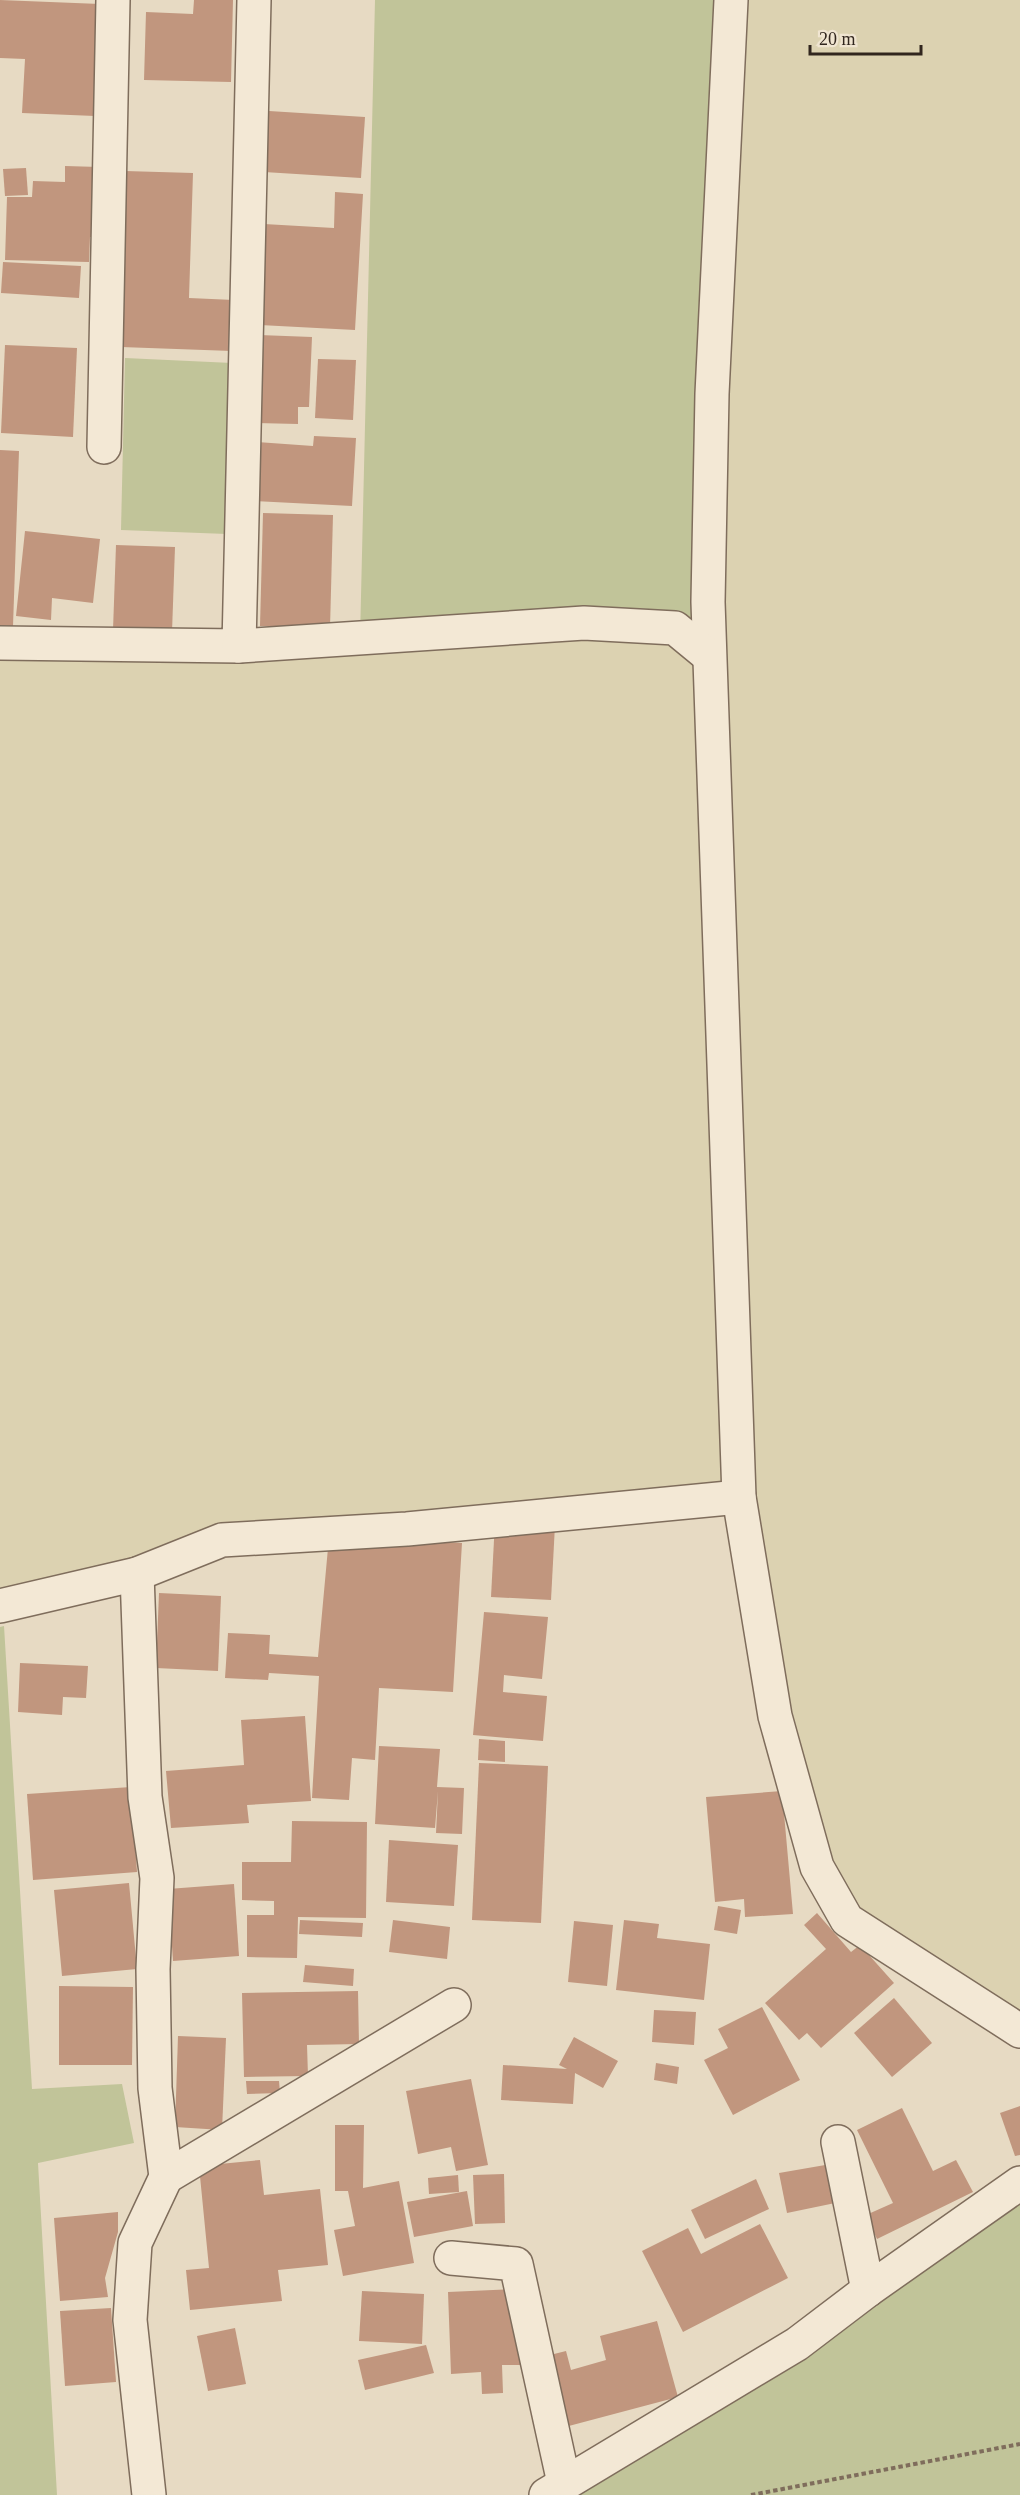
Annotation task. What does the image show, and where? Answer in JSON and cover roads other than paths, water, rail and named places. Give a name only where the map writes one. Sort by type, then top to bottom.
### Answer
[{"type":"street","points":[[104,447],[113,0]]},
{"type":"street","points":[[238,646],[254,0]]},
{"type":"street","points":[[731,0],[712,394],[708,602],[739,1497],[776,1716],[817,1867],[847,1920],[1020,2031]]},
{"type":"street","points":[[675,628],[708,602]]},
{"type":"street","points":[[0,643],[238,646],[584,623],[675,628],[709,656]]},
{"type":"street","points":[[0,1605],[137,1574],[222,1540],[407,1529],[739,1497]]},
{"type":"street","points":[[137,1574],[145,1797],[157,1878],[153,1969],[155,2088],[166,2177],[135,2243],[131,2309],[148,2495]]},
{"type":"street","points":[[166,2177],[454,2005]]},
{"type":"street","points":[[838,2142],[868,2290]]},
{"type":"street","points":[[451,2258],[516,2264],[555,2489],[797,2344],[868,2290],[1020,2183]]}]
